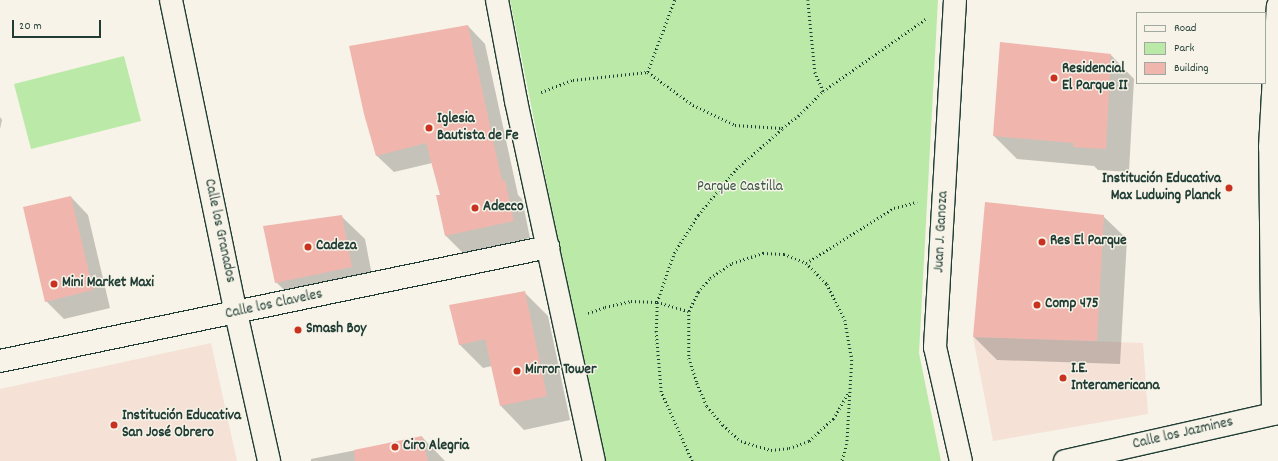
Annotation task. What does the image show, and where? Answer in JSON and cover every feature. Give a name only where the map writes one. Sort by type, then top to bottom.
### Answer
[{"type":"street","name":"Calle los Granados","points":[[171,0],[236,313],[269,461]]},
{"type":"street","points":[[497,0],[516,102],[594,461]]},
{"type":"street","name":"Juan J. Ganoza","points":[[955,6],[935,347],[961,461]]},
{"type":"street","points":[[1275,414],[1270,147],[1278,6]]},
{"type":"street","name":"Calle los Claveles","points":[[0,361],[236,313],[548,246]]},
{"type":"street","name":"Calle los Jazmines","points":[[1065,461],[1275,414]]},
{"type":"path","points":[[648,72],[675,0]]},
{"type":"path","points":[[808,0],[815,72],[823,91]]},
{"type":"path","points":[[783,128],[765,142],[798,116],[823,91],[937,11],[955,6]]},
{"type":"path","points":[[516,102],[573,80],[648,72],[693,105],[735,125],[783,128]]},
{"type":"path","points":[[692,461],[662,392],[656,332],[657,302],[674,254],[698,215],[736,169],[783,128]]},
{"type":"path","points":[[806,263],[894,208],[944,196]]},
{"type":"path","points":[[842,461],[846,444],[850,390],[852,360],[845,320],[827,284],[806,263],[784,254],[763,253],[732,263],[710,278],[698,292],[689,311],[689,358],[697,383],[707,406],[723,425],[741,441],[771,450],[789,448],[809,441],[833,419],[850,390]]},
{"type":"path","points":[[565,322],[605,307],[631,301],[657,302],[689,311]]},
{"type":"shaded area","name":"I.E. Interamericana","points":[[973,337],[1143,343],[1148,414],[993,441]]},
{"type":"shaded area","name":"Institución Educativa San José Obrero","points":[[211,343],[237,461],[0,461],[0,389]]},
{"type":"green space","name":"Parque Castilla","points":[[510,0],[938,0],[919,353],[941,461],[606,461],[550,200]]},
{"type":"green space","points":[[124,56],[141,121],[31,149],[14,84]]},
{"type":"building","points":[[468,25],[502,181],[505,180],[514,221],[445,236],[436,195],[440,195],[426,143],[376,156],[364,114],[349,46]]},
{"type":"building","name":"Residencial El Parque II","points":[[1000,42],[1111,54],[1106,149],[1073,147],[1074,143],[993,136]]},
{"type":"building","points":[[71,196],[93,290],[45,302],[23,207]]},
{"type":"building","points":[[985,202],[1104,215],[1097,341],[973,337]]},
{"type":"building","name":"Cadeza","points":[[342,215],[352,267],[275,283],[263,226]]},
{"type":"building","name":"Mirror Tower","points":[[525,291],[547,396],[500,406],[485,339],[459,345],[449,305]]},
{"type":"building","name":"Ciro Alegria","points":[[422,436],[428,461],[355,461],[354,450]]},
{"type":"place","name":"Residencial El Parque II","points":[[1054,78]]},
{"type":"place","name":"Iglesia Bautista de Fe","points":[[429,128]]},
{"type":"place","name":"Institución Educativa Max Ludwing Planck","points":[[1229,188]]},
{"type":"place","name":"Adecco","points":[[475,208]]},
{"type":"place","name":"Res El Parque","points":[[1042,242]]},
{"type":"place","name":"Cadeza","points":[[308,247]]},
{"type":"place","name":"Mini Market Maxi","points":[[54,284]]},
{"type":"place","name":"Comp 475","points":[[1037,305]]},
{"type":"place","name":"Smash Boy","points":[[298,330]]},
{"type":"place","name":"Mirror Tower","points":[[517,371]]},
{"type":"place","name":"I.E. Interamericana","points":[[1063,378]]},
{"type":"place","name":"Institución Educativa San José Obrero","points":[[114,425]]},
{"type":"place","name":"Ciro Alegria","points":[[395,447]]}]
